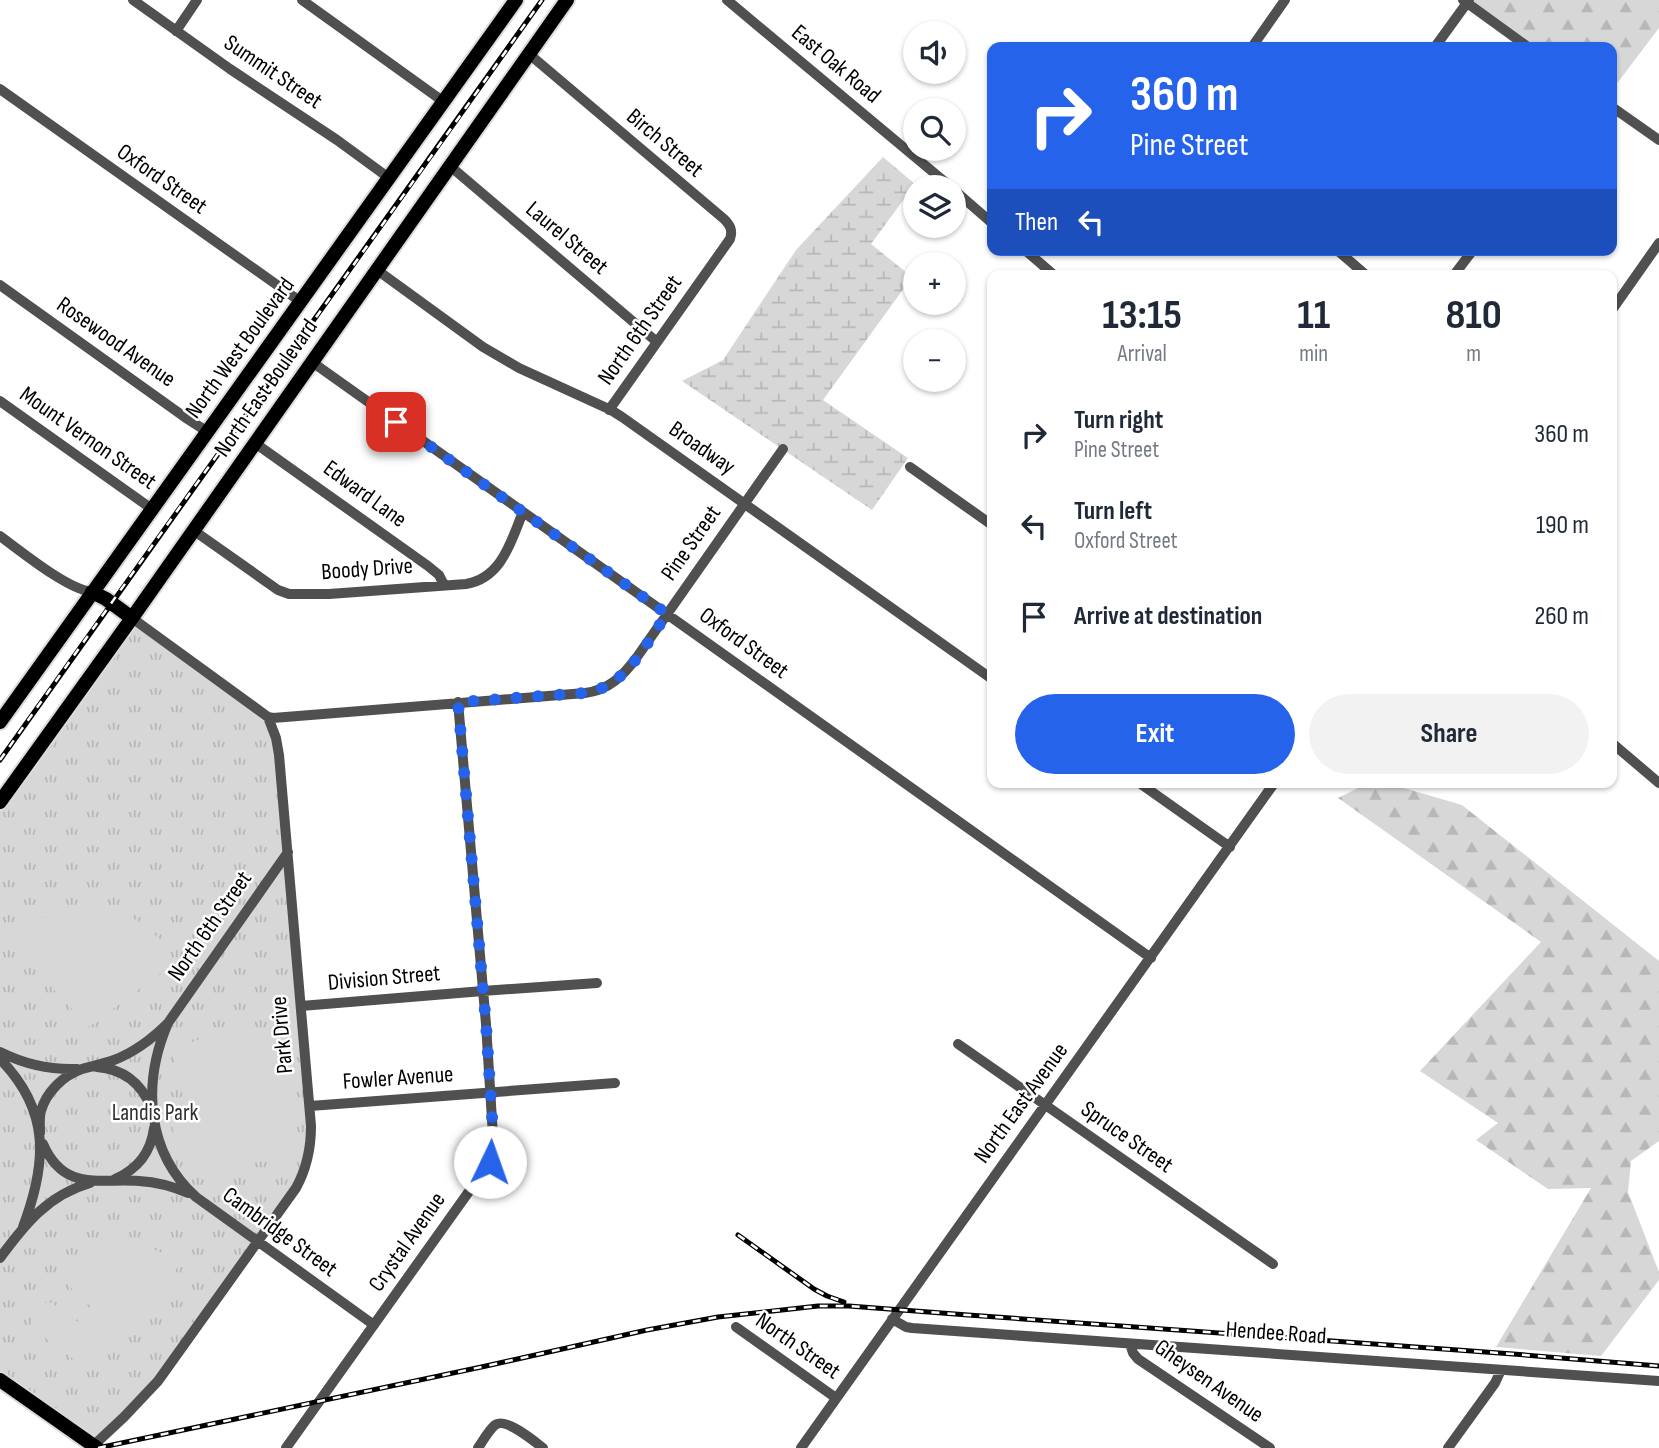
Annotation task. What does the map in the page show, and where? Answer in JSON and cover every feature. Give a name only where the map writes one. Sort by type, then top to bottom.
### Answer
[{"type":"main road","name":"North East Boulevard","points":[[0,802],[567,0]]},
{"type":"main road","name":"North West Boulevard","points":[[0,722],[514,1]]},
{"type":"main road","points":[[92,592],[132,618]]},
{"type":"main road","points":[[0,1380],[95,1447]]},
{"type":"street","name":"Summit Street","points":[[133,0],[389,178]]},
{"type":"street","points":[[176,31],[197,0]]},
{"type":"street","points":[[302,0],[444,102]]},
{"type":"street","name":"East Oak Road","points":[[727,0],[936,175]]},
{"type":"street","points":[[1256,42],[1285,0]]},
{"type":"street","points":[[1438,42],[1466,1],[1521,42]]},
{"type":"street","name":"Birch Street","points":[[529,54],[730,225],[730,239],[705,274]]},
{"type":"street","name":"Oxford Street","points":[[0,89],[301,302]]},
{"type":"street","points":[[1617,111],[1659,140]]},
{"type":"street","name":"Laurel Street","points":[[450,166],[657,342]]},
{"type":"street","name":"East Oak Road","points":[[966,200],[987,219]]},
{"type":"street","points":[[1617,303],[1659,243]]},
{"type":"street","points":[[1032,256],[1048,270]]},
{"type":"street","points":[[1344,256],[1360,270]]},
{"type":"street","points":[[1458,270],[1468,256]]},
{"type":"street","name":"Broadway","points":[[377,270],[483,347],[519,369],[622,417],[987,675]]},
{"type":"street","name":"North 6th Street","points":[[609,410],[705,274]]},
{"type":"street","name":"Rosewood Avenue","points":[[0,285],[208,432]]},
{"type":"street","name":"Oxford Street","points":[[312,362],[1151,958]]},
{"type":"street","name":"Mount Vernon Street","points":[[0,401],[152,509]]},
{"type":"street","name":"Edward Lane","points":[[255,443],[428,566],[439,575],[444,585]]},
{"type":"street","name":"Pine Street","points":[[268,717],[585,693],[615,682],[626,671],[783,449]]},
{"type":"street","points":[[910,467],[987,521]]},
{"type":"street","name":"Boody Drive","points":[[194,530],[272,587],[289,594],[329,594],[482,580],[492,572],[507,550],[523,512]]},
{"type":"street","points":[[0,536],[70,585],[85,592],[92,592]]},
{"type":"street","points":[[132,618],[268,717]]},
{"type":"street","name":"Crystal Avenue","points":[[286,1448],[490,1162],[494,1152],[458,702]]},
{"type":"street","name":"Park Drive","points":[[95,1447],[153,1387],[259,1242],[296,1188],[307,1163],[311,1136],[310,1106],[288,852],[279,755],[268,717]]},
{"type":"street","points":[[1617,747],[1659,783]]},
{"type":"street","points":[[1146,788],[1230,847]]},
{"type":"street","name":"North East Avenue","points":[[801,1448],[1271,788]]},
{"type":"street","name":"North 6th Street","points":[[23,1227],[40,1167],[41,1110],[50,1091],[63,1079],[127,1055],[147,1042],[167,1023],[288,852]]},
{"type":"street","name":"Division Street","points":[[301,1006],[597,983]]},
{"type":"street","name":"North 6th Street","points":[[0,1258],[34,1215],[80,1186],[120,1177],[137,1165],[150,1147],[154,1122],[154,1065],[167,1023]]},
{"type":"street","name":"Spruce Street","points":[[958,1044],[1273,1264]]},
{"type":"street","name":"Cambridge Street","points":[[0,1052],[35,1065],[61,1069],[108,1069],[131,1079],[147,1098],[160,1143],[168,1160],[182,1183],[196,1197]]},
{"type":"street","name":"Cambridge Street","points":[[0,1059],[26,1095],[47,1154],[61,1170],[77,1178],[98,1182],[136,1180],[180,1189],[196,1197],[374,1325]]},
{"type":"street","name":"Fowler Avenue","points":[[310,1106],[615,1083]]},
{"type":"street","name":"Hendee Road","points":[[892,1319],[912,1328],[1659,1381]]},
{"type":"street","name":"North Street","points":[[736,1328],[836,1398]]},
{"type":"street","name":"Gheysen Avenue","points":[[1130,1344],[1137,1358],[1270,1448]]},
{"type":"street","points":[[1448,1448],[1502,1370]]},
{"type":"street","points":[[478,1448],[498,1423],[507,1424],[543,1448]]},
{"type":"green space","points":[[1470,0],[1659,0],[1659,28],[1617,83],[1617,42],[1524,42]]},
{"type":"green space","points":[[883,157],[904,175],[903,200],[871,244],[903,270],[903,289],[823,400],[908,458],[872,510],[682,381],[723,360],[796,250]]},
{"type":"green space","name":"Landis Park","points":[[132,618],[268,717],[279,755],[310,1106],[300,1180],[176,1357],[93,1446],[0,1380],[0,802]]},
{"type":"green space","points":[[1358,788],[1404,788],[1462,805],[1659,961],[1659,1141],[1631,1161],[1628,1192],[1659,1272],[1659,1280],[1601,1356],[1496,1347],[1591,1188],[1548,1189],[1476,1140],[1498,1123],[1420,1071],[1541,942],[1338,798]]},
{"type":"green space","points":[[83,902],[114,909],[138,921],[162,941],[174,963],[89,1027],[8,941],[25,926]]},
{"type":"green space","points":[[248,1028],[263,1028],[275,1032],[283,1037],[293,1055],[297,1116],[292,1156],[207,1171],[188,1166],[176,1145],[170,1116],[186,1110],[173,1051],[200,1039]]},
{"type":"green space","points":[[120,1245],[152,1249],[179,1265],[138,1328],[117,1332],[62,1279],[88,1256]]},
{"type":"green space","points":[[47,1302],[102,1340],[102,1346],[87,1365],[80,1364],[31,1327],[36,1313]]},
{"type":"railway","points":[[0,760],[542,0]]},
{"type":"railway","points":[[738,1235],[814,1289],[844,1302]]},
{"type":"railway","points":[[98,1448],[647,1330],[718,1317],[818,1306],[849,1306],[1659,1366]]},
{"type":"route","points":[[396,422],[667,614],[626,671],[615,682],[593,692],[458,702],[486,1024],[494,1147],[490,1162]]}]
